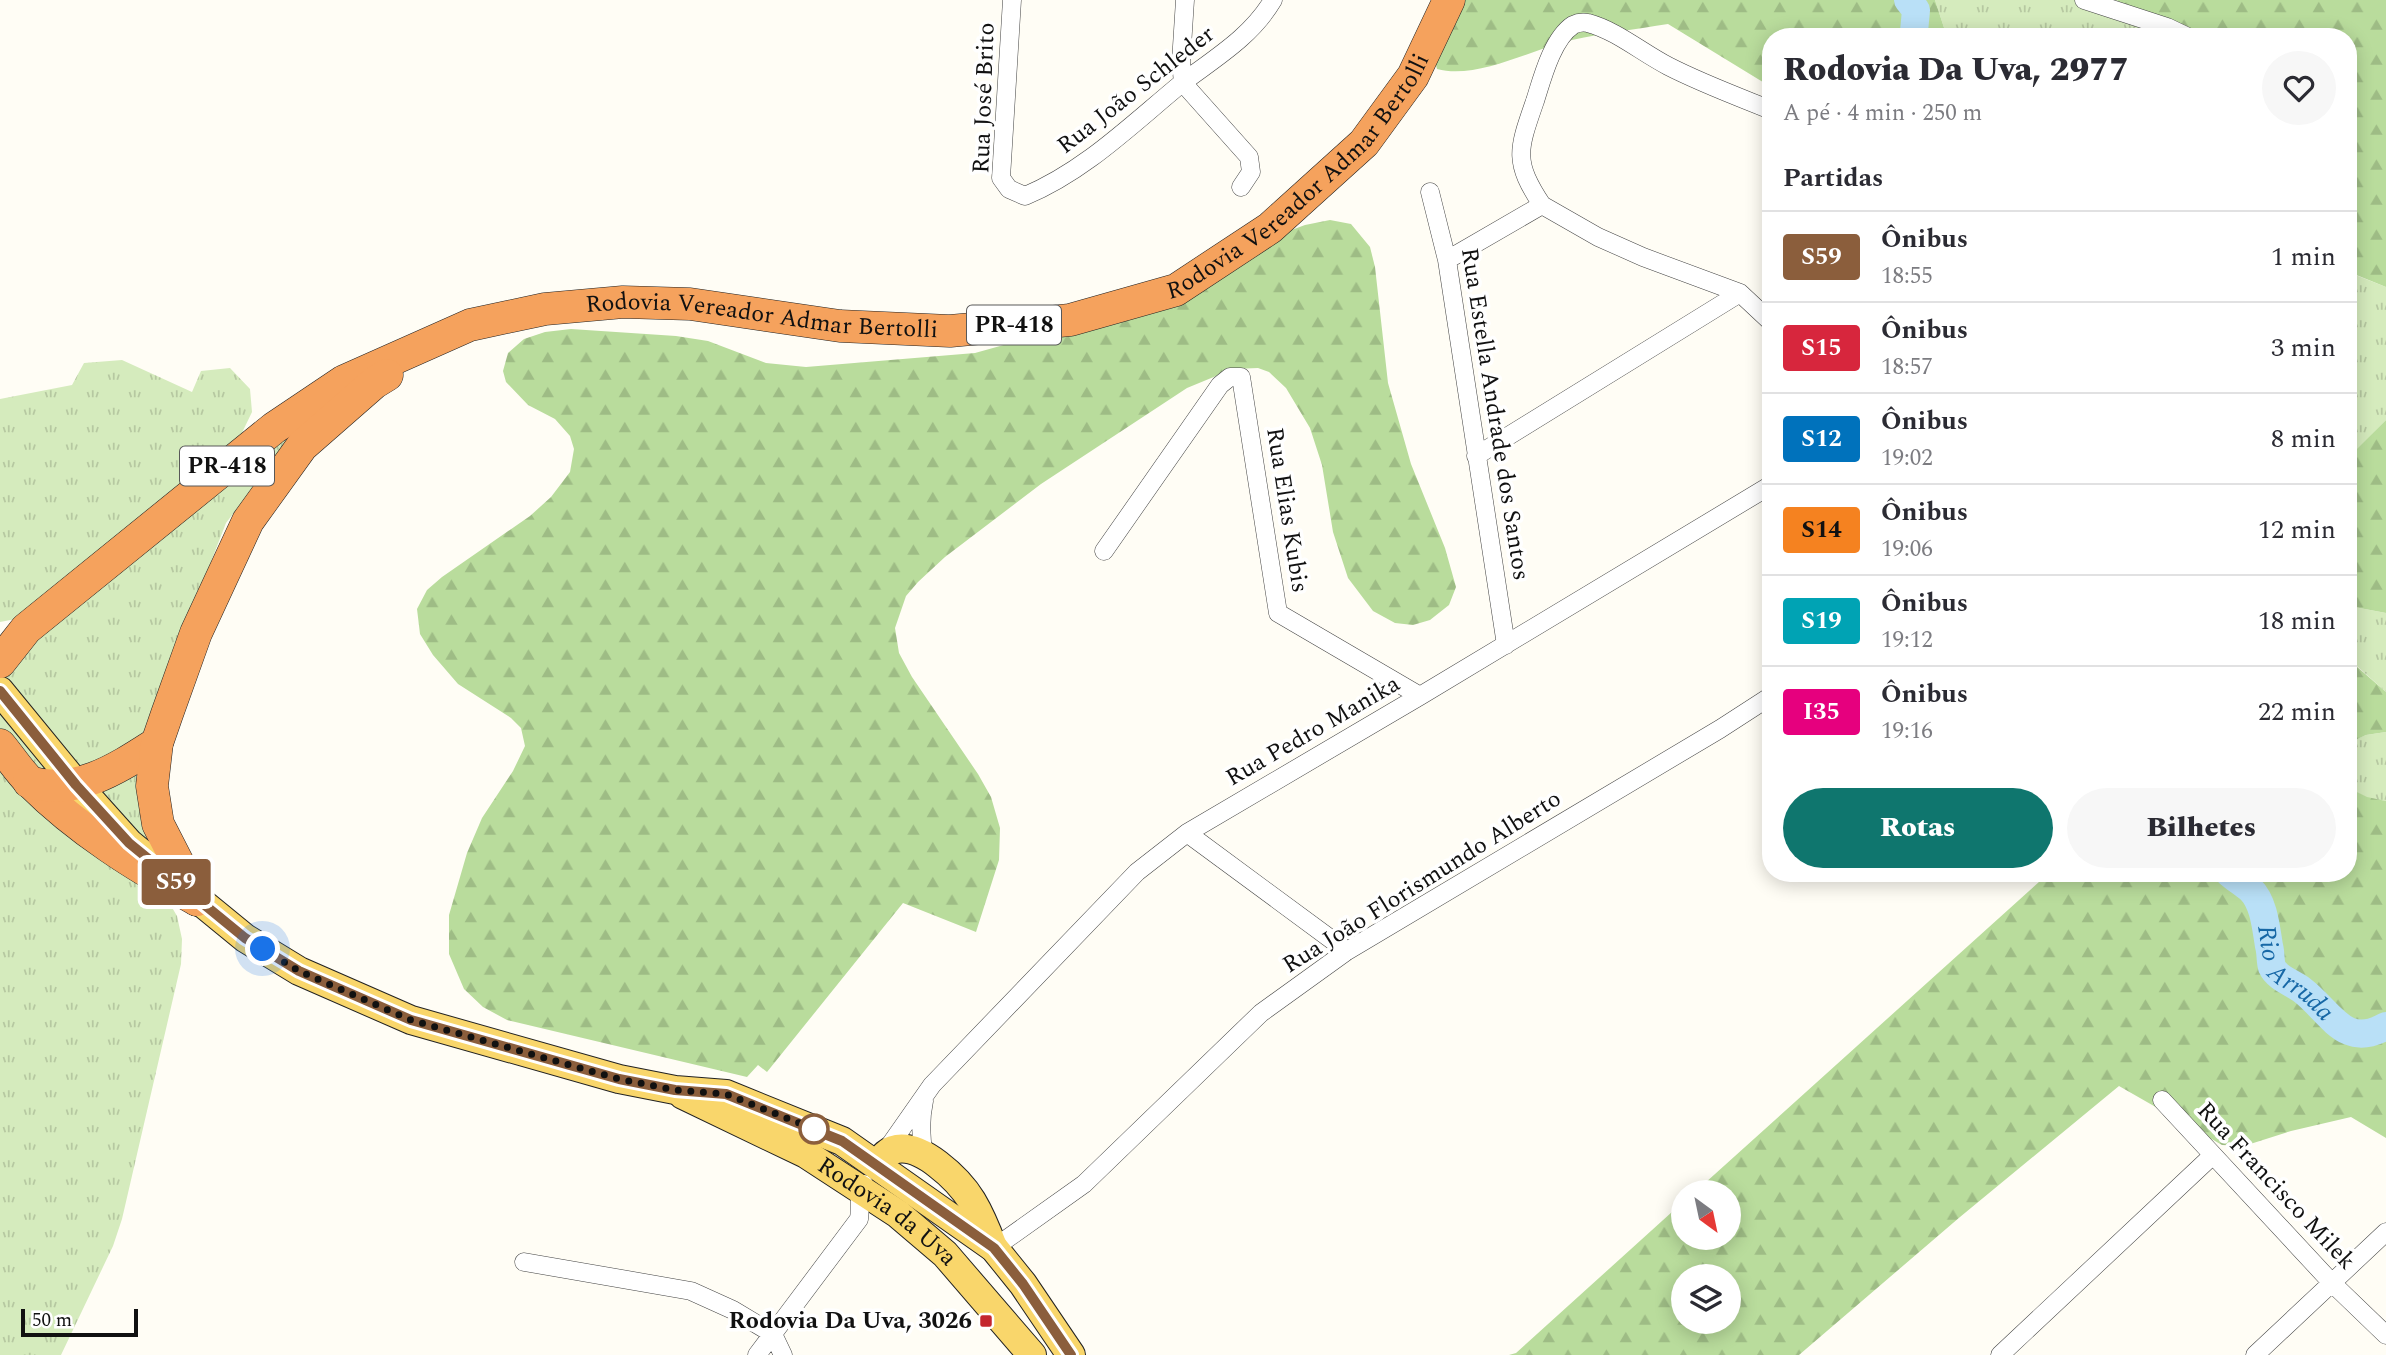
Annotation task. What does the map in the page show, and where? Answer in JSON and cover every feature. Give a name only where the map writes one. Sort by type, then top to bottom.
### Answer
[{"type":"highway","name":"Rodovia Vereador Admar Bertolli","points":[[0,662],[13,631],[274,428],[344,381],[470,325],[545,309],[623,302],[690,304],[840,326],[950,331],[1070,320],[1176,290],[1270,228],[1364,143],[1413,75],[1448,0]]},
{"type":"highway","name":"Rodovia Vereador Admar Bertolli","points":[[197,900],[158,824],[152,786],[157,743],[196,633],[248,521],[302,446],[374,383],[447,336]]},
{"type":"highway","points":[[30,782],[45,786],[76,785],[118,766],[157,743]]},
{"type":"highway","points":[[0,745],[30,782],[88,832],[136,867],[197,900]]},
{"type":"main road","name":"Rodovia da Uva","points":[[0,691],[76,785],[129,843],[245,938],[299,971],[411,1020],[619,1079],[675,1090],[726,1094],[842,1141],[994,1248],[1023,1284],[1071,1355]]},
{"type":"main road","name":"Rodovia da Uva","points":[[675,1090],[806,1154],[898,1214],[945,1254],[1032,1355]]},
{"type":"main road","points":[[877,1164],[894,1149],[906,1148],[924,1154],[951,1176],[971,1199],[994,1248]]},
{"type":"street","name":"Rua José Brito","points":[[1012,0],[1002,178],[1009,189],[1025,196],[1054,184]]},
{"type":"street","points":[[1185,0],[1181,62],[1183,83],[1249,156],[1251,172],[1241,187]]},
{"type":"street","name":"Rua João Schleder","points":[[1054,184],[1233,47],[1273,0]]},
{"type":"street","points":[[2084,0],[2169,28]]},
{"type":"street","points":[[1762,106],[1667,65],[1610,32],[1585,22],[1573,25],[1561,38],[1548,62],[1521,141],[1521,163],[1527,182],[1542,205],[1598,237],[1740,293],[1762,313]]},
{"type":"street","name":"Rua Estella Andrade dos Santos","points":[[1430,192],[1440,223],[1447,260],[1506,645]]},
{"type":"street","points":[[1447,260],[1542,205]]},
{"type":"street","points":[[1476,456],[1740,293]]},
{"type":"street","name":"Rua Elias Kubis","points":[[1104,551],[1220,385],[1230,377],[1241,377],[1278,613],[1420,696]]},
{"type":"street","name":"Rua Pedro Manika","points":[[859,1190],[932,1085],[1136,872],[1187,832],[1506,645],[1762,490]]},
{"type":"street","name":"Rua João Florismundo Alberto","points":[[994,1248],[1084,1184],[1261,1013],[1347,951],[1762,702]]},
{"type":"street","points":[[1187,832],[1347,951]]},
{"type":"street","name":"Rua Pedro Manika","points":[[924,1154],[920,1119],[924,1101],[932,1085]]},
{"type":"street","name":"Rua Francisco Milek","points":[[2162,1100],[2332,1283],[2386,1335]]},
{"type":"street","points":[[2000,1355],[2213,1155]]},
{"type":"street","points":[[757,1355],[859,1219],[859,1190]]},
{"type":"street","points":[[2255,1355],[2386,1232]]},
{"type":"street","points":[[524,1262],[691,1291],[733,1310],[773,1334],[783,1355]]},
{"type":"green space","points":[[1456,0],[1935,0],[1944,28],[1762,28],[1762,81],[1668,24],[1572,40],[1487,67],[1469,70],[1437,69],[1434,58]]},
{"type":"green space","points":[[1935,0],[2117,0],[2139,20],[2169,28],[1944,28]]},
{"type":"green space","points":[[2117,0],[2386,0],[2386,287],[2357,275],[2357,28],[2169,28],[2139,20]]},
{"type":"green space","points":[[1330,220],[1351,224],[1370,247],[1375,267],[1388,383],[1411,464],[1445,548],[1456,587],[1449,605],[1430,620],[1413,625],[1395,623],[1373,611],[1348,578],[1333,532],[1322,465],[1310,428],[1286,388],[1269,372],[1258,368],[1233,369],[1187,388],[1041,484],[945,557],[906,596],[895,628],[899,653],[912,677],[978,774],[991,797],[1000,828],[999,860],[976,932],[903,903],[767,1072],[758,1065],[747,1077],[507,1020],[483,1007],[464,989],[449,954],[449,915],[467,853],[482,818],[513,771],[525,746],[521,728],[511,718],[458,684],[433,655],[420,634],[417,609],[427,590],[530,516],[551,497],[570,472],[574,449],[570,436],[555,419],[528,405],[506,382],[503,371],[508,353],[524,339],[545,332],[571,329],[676,336],[708,341],[766,363],[806,367],[975,353],[1108,316],[1281,234]]},
{"type":"green space","points":[[2357,276],[2386,287],[2386,420],[2357,450]]},
{"type":"green space","points":[[122,360],[192,392],[201,371],[230,368],[250,389],[252,412],[239,439],[21,618],[0,622],[0,399],[72,385],[84,363]]},
{"type":"green space","points":[[2386,420],[2386,613],[2357,608],[2357,449]]},
{"type":"green space","points":[[298,429],[226,523],[179,644],[157,726],[137,748],[81,770],[0,675],[25,642]]},
{"type":"green space","points":[[2357,608],[2386,613],[2386,692],[2357,666]]},
{"type":"green space","points":[[2357,667],[2386,692],[2386,732],[2357,739]]},
{"type":"green space","points":[[0,708],[167,899],[177,916],[182,939],[181,964],[122,1219],[113,1246],[61,1355],[0,1355]]},
{"type":"green space","points":[[2386,732],[2386,801],[2367,798],[2357,792],[2357,739]]},
{"type":"green space","points":[[147,761],[159,853],[92,785]]},
{"type":"green space","points":[[2357,792],[2386,801],[2386,1138],[2351,1117],[2291,1131],[2244,1146],[2222,1145],[2119,1086],[1799,1355],[1509,1355],[1516,1353],[1671,1213],[1671,1250],[1741,1250],[1741,1180],[1708,1180],[2039,882],[2357,882]]},
{"type":"waterway","name":"Rio Arruda","points":[[1908,0],[1916,10],[1914,28]]},
{"type":"waterway","name":"Rio Arruda","points":[[2241,882],[2255,895],[2262,909],[2274,971],[2302,990],[2349,1031],[2359,1034],[2386,1026]]},
{"type":"bus line","name":"S59","points":[[0,691],[76,785],[129,843],[245,938],[299,971],[411,1020],[619,1079],[675,1090],[726,1094],[842,1141],[994,1248],[1023,1284],[1071,1355]]},
{"type":"place","name":"Rodovia Da Uva, 3026","points":[[986,1321]]},
{"type":"route","points":[[263,949],[299,971],[411,1020],[619,1079],[675,1090],[726,1094],[814,1129]]}]
